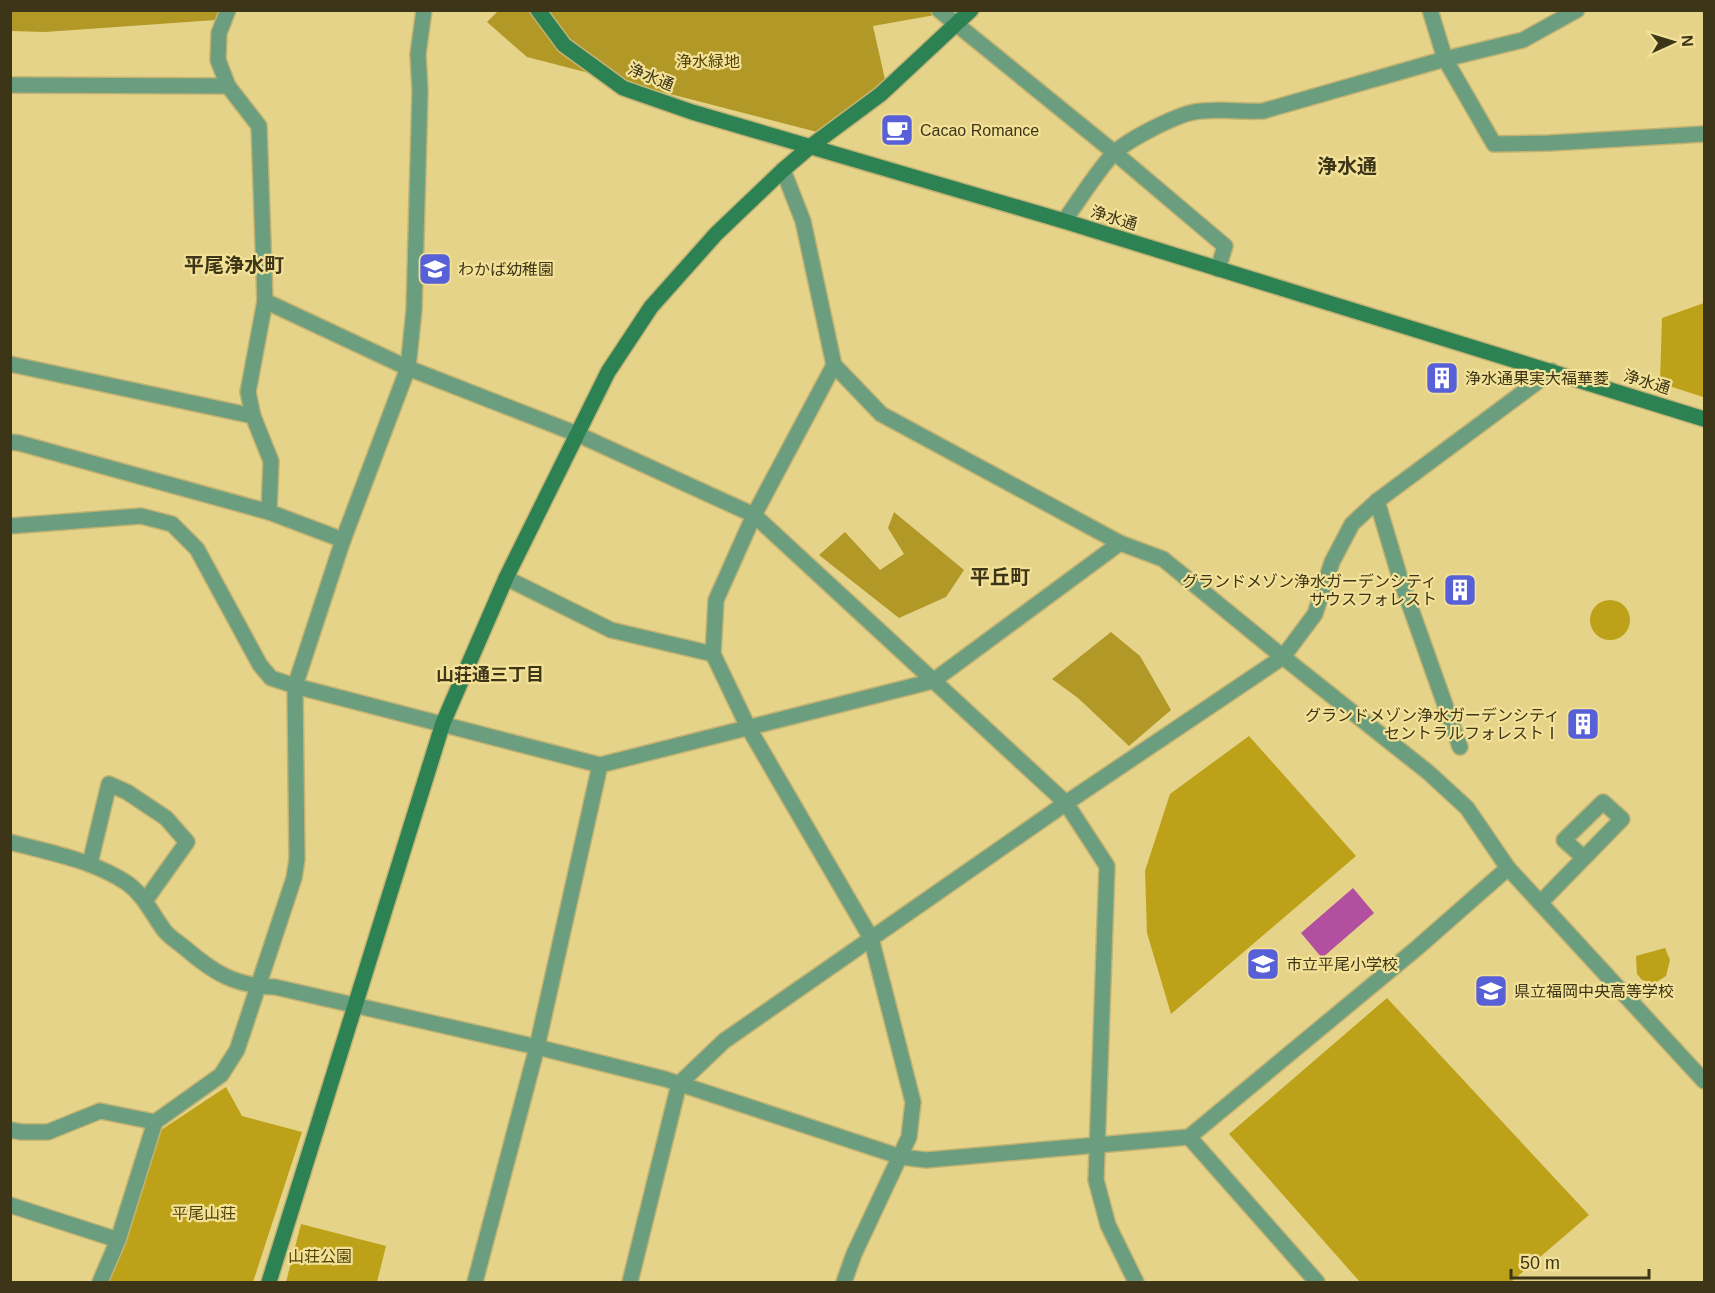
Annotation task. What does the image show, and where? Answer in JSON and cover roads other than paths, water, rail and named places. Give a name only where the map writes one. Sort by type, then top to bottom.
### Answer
[{"type":"street","points":[[228,10],[219,33],[218,60],[228,86],[259,126],[266,301],[248,392],[253,416],[271,461],[269,512]]},
{"type":"street","points":[[100,1282],[118,1240],[155,1122],[221,1075],[237,1050],[294,878],[297,859],[295,686],[343,540],[408,368],[414,299],[420,91],[418,54],[424,10]]},
{"type":"street","name":"浄水通","points":[[538,10],[564,45],[623,88],[692,112],[1064,221],[1704,419]]},
{"type":"street","points":[[939,10],[1225,246],[1218,269]]},
{"type":"street","points":[[269,1282],[443,723],[506,578],[608,372],[651,307],[716,234],[811,146],[882,94],[971,10]]},
{"type":"street","points":[[1430,10],[1445,59],[1494,144],[1704,134]]},
{"type":"street","points":[[1064,221],[1115,153],[1175,117],[1220,110],[1263,111],[1445,59],[1523,40],[1577,10]]},
{"type":"street","points":[[10,85],[228,86]]},
{"type":"street","points":[[783,170],[803,221],[834,365],[881,414],[1120,543],[1163,559],[1429,773],[1467,808],[1508,868],[1704,1081]]},
{"type":"street","points":[[266,301],[408,368],[576,434],[754,515],[1066,803],[1107,866],[1096,1180],[1108,1225],[1136,1282]]},
{"type":"street","points":[[10,364],[253,416]]},
{"type":"street","points":[[834,365],[754,515],[716,600],[713,654],[748,727],[871,938],[913,1102],[909,1137],[854,1254],[844,1282]]},
{"type":"street","points":[[630,1282],[679,1084],[724,1041],[1066,803],[1283,657],[1315,614],[1332,562],[1352,524],[1377,501],[1552,371]]},
{"type":"street","points":[[10,442],[269,512],[343,540]]},
{"type":"street","points":[[1377,501],[1400,578],[1460,747]]},
{"type":"street","points":[[10,526],[141,516],[172,524],[197,549],[260,665],[271,678],[600,765],[933,681],[1120,543]]},
{"type":"street","points":[[506,578],[611,630],[713,654]]},
{"type":"street","points":[[475,1282],[537,1047],[600,765]]},
{"type":"street","points":[[90,863],[110,784],[166,818],[187,842],[145,901]]},
{"type":"street","points":[[10,842],[90,863],[129,885],[145,901],[165,931],[208,968],[234,981],[259,987],[275,987],[665,1079],[901,1157],[926,1160],[1189,1137],[1417,948],[1508,868]]},
{"type":"street","points":[[1540,903],[1584,858]]},
{"type":"street","points":[[10,1130],[48,1132],[100,1111],[155,1122]]},
{"type":"street","points":[[1189,1137],[1317,1282]]},
{"type":"street","points":[[10,1205],[118,1240]]},
{"type":"place","name":"Cacao Romance","points":[[897,130]]},
{"type":"place","name":"わかば幼稚園","points":[[435,269]]},
{"type":"place","name":"浄水通果実大福華菱","points":[[1442,378]]},
{"type":"place","name":"グランドメゾン浄水ガーデンシティ サウスフォレスト","points":[[1460,590]]},
{"type":"place","name":"グランドメゾン浄水ガーデンシティ セントラルフォレストⅠ","points":[[1583,724]]},
{"type":"place","name":"市立平尾小学校","points":[[1263,964]]},
{"type":"place","name":"県立福岡中央高等学校","points":[[1491,991]]},
{"type":"district","name":"浄水通","points":[[1347,166]]},
{"type":"district","name":"平尾浄水町","points":[[234,265]]},
{"type":"district","name":"平丘町","points":[[1000,577]]},
{"type":"district","name":"山荘通三丁目","points":[[490,675]]},
{"type":"park label","name":"浄水緑地","points":[[708,61]]},
{"type":"park label","name":"平尾山荘","points":[[204,1213]]},
{"type":"park label","name":"山荘公園","points":[[320,1256]]}]
